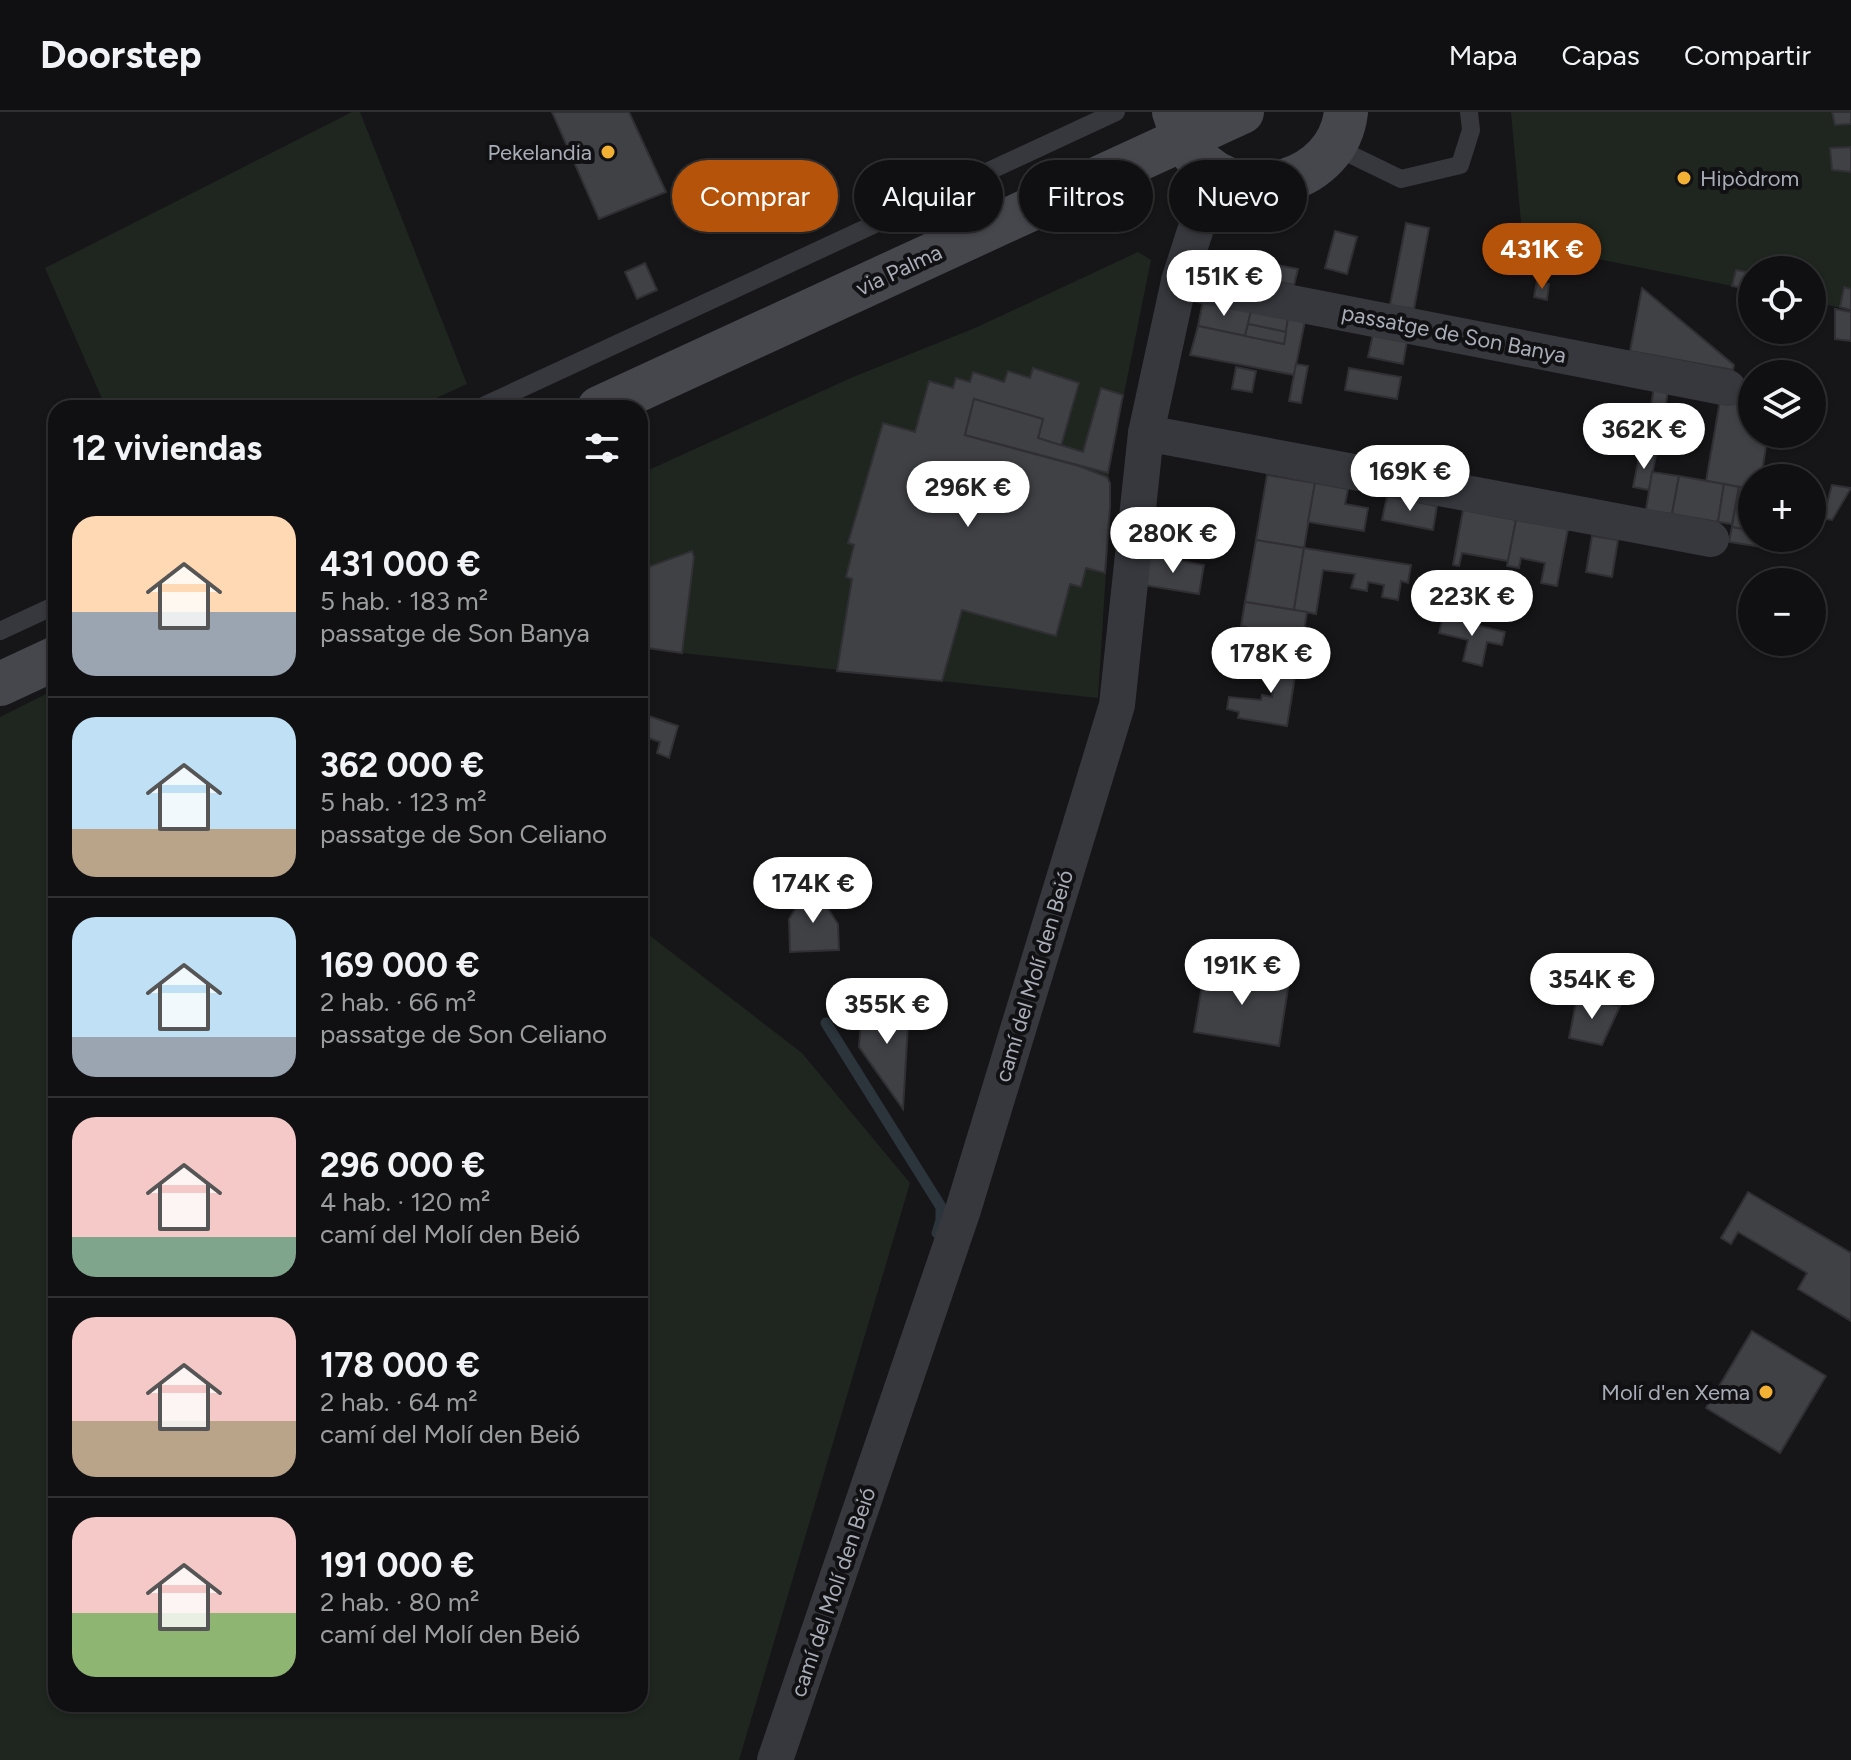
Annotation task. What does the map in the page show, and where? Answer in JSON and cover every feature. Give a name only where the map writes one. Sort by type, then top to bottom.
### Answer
[{"type":"main road","name":"via Palma","points":[[615,400],[1179,125],[1242,112]]},
{"type":"main road","points":[[1307,171],[1315,166],[1348,123]]},
{"type":"main road","points":[[1179,125],[1200,160]]},
{"type":"main road","points":[[0,684],[48,662]]},
{"type":"street","name":"camí del Molí den Beió","points":[[775,1760],[963,1210],[1117,705],[1146,433],[1179,281],[1195,232]]},
{"type":"street","name":"passatge de Son Banya","points":[[1179,281],[1728,388]]},
{"type":"street","points":[[1146,433],[1711,539]]},
{"type":"lane","points":[[496,400],[1116,112]]},
{"type":"lane","points":[[1348,123],[1401,179],[1460,165],[1471,130],[1469,112]]},
{"type":"lane","points":[[0,631],[48,609]]},
{"type":"shaded area","points":[[352,112],[360,112],[467,384],[432,400],[103,400],[45,268]]},
{"type":"shaded area","name":"Hipòdrom","points":[[1511,112],[1851,112],[1851,310],[1826,305],[1826,256],[1738,256],[1738,287],[1523,244]]},
{"type":"shaded area","points":[[1138,252],[1151,260],[1108,473],[1110,507],[1098,698],[648,648],[648,470],[853,377],[975,328]]},
{"type":"shaded area","points":[[48,693],[48,1712],[648,1712],[648,934],[802,1053],[910,1183],[739,1760],[0,1760],[0,717]]},
{"type":"building","name":"Pekelandia","points":[[552,112],[629,112],[666,192],[599,219]]},
{"type":"building","points":[[1832,112],[1851,112],[1851,124],[1835,125]]},
{"type":"building","points":[[1851,147],[1851,172],[1832,170],[1830,148]]},
{"type":"building","points":[[1406,223],[1429,228],[1414,309],[1390,305]]},
{"type":"building","points":[[1335,231],[1357,237],[1347,274],[1325,268]]},
{"type":"building","points":[[1263,262],[1298,269],[1294,285],[1259,278]]},
{"type":"building","points":[[645,263],[657,290],[637,299],[625,272]]},
{"type":"building","points":[[1736,270],[1738,270],[1738,287],[1732,286]]},
{"type":"building","points":[[1537,281],[1549,284],[1547,300],[1534,297]]},
{"type":"building","points":[[1844,287],[1851,289],[1851,310],[1840,307]]},
{"type":"building","points":[[1642,288],[1734,365],[1733,370],[1630,351]]},
{"type":"building","points":[[1203,301],[1251,311],[1245,336],[1198,326]]},
{"type":"building","points":[[1835,309],[1851,312],[1851,341],[1835,339]]},
{"type":"building","points":[[1251,311],[1288,318],[1286,332],[1248,324]]},
{"type":"building","points":[[1288,318],[1305,321],[1294,375],[1190,355],[1198,326],[1284,344]]},
{"type":"building","points":[[1248,324],[1286,332],[1284,344],[1245,336]]},
{"type":"building","points":[[1373,334],[1407,341],[1403,364],[1368,357]]},
{"type":"building","points":[[1296,364],[1308,366],[1301,403],[1289,401]]},
{"type":"building","points":[[1236,367],[1256,371],[1252,392],[1232,389]]},
{"type":"building","points":[[1033,368],[1079,383],[1061,446],[1038,438],[1043,419],[974,399],[965,435],[1079,466],[1107,477],[1110,507],[1105,573],[1086,568],[1081,587],[1070,584],[1056,636],[962,610],[942,681],[837,671],[852,579],[846,577],[854,545],[848,543],[883,423],[915,432],[929,381],[953,388],[956,378],[970,382],[973,372],[1004,382],[1008,371],[1030,378]]},
{"type":"building","points":[[1349,368],[1401,377],[1397,399],[1345,390]]},
{"type":"building","points":[[1101,388],[1123,395],[1108,473],[965,435],[974,399],[1043,419],[1038,438],[1083,452]]},
{"type":"building","points":[[1654,388],[1668,390],[1665,409],[1651,406]]},
{"type":"building","points":[[1720,401],[1738,404],[1738,448],[1766,448],[1763,464],[1738,464],[1738,487],[1706,481]]},
{"type":"building","points":[[1640,452],[1656,455],[1649,490],[1633,487]]},
{"type":"building","points":[[1652,472],[1679,476],[1672,514],[1646,510]]},
{"type":"building","points":[[1267,475],[1315,483],[1304,548],[1256,540]]},
{"type":"building","points":[[1679,476],[1724,484],[1718,522],[1672,514]]},
{"type":"building","points":[[1315,483],[1348,489],[1345,504],[1368,508],[1364,531],[1308,522]]},
{"type":"building","points":[[1724,484],[1738,487],[1732,524],[1718,522]]},
{"type":"building","points":[[1832,485],[1851,488],[1832,520],[1826,519]]},
{"type":"building","points":[[1738,493],[1738,528],[1732,527]]},
{"type":"building","points":[[1387,496],[1437,506],[1433,530],[1382,520]]},
{"type":"building","points":[[1463,510],[1516,520],[1508,561],[1462,553],[1459,566],[1453,565]]},
{"type":"building","points":[[1516,520],[1568,529],[1557,586],[1541,583],[1545,563],[1521,558],[1519,568],[1507,566]]},
{"type":"building","points":[[1732,527],[1738,528],[1738,543],[1729,542]]},
{"type":"building","points":[[1592,536],[1618,540],[1612,577],[1586,572]]},
{"type":"building","points":[[1256,540],[1304,548],[1294,610],[1245,602]]},
{"type":"building","points":[[1304,548],[1411,565],[1408,583],[1401,581],[1398,600],[1382,597],[1384,585],[1368,582],[1367,591],[1351,588],[1355,574],[1323,570],[1316,614],[1294,610]]},
{"type":"building","points":[[692,551],[694,557],[682,653],[648,648],[648,567]]},
{"type":"building","points":[[1148,555],[1204,565],[1199,594],[1143,585]]},
{"type":"building","points":[[1245,602],[1307,612],[1303,637],[1300,636],[1299,640],[1245,631],[1246,627],[1241,626]]},
{"type":"building","points":[[1443,617],[1505,632],[1502,645],[1487,642],[1482,666],[1463,661],[1468,640],[1439,633]]},
{"type":"building","points":[[1269,654],[1298,658],[1287,726],[1238,718],[1239,712],[1227,709],[1229,697],[1261,700],[1262,695],[1272,697],[1276,672],[1265,671]]},
{"type":"building","points":[[648,716],[678,726],[669,758],[657,753],[660,742],[648,738]]},
{"type":"building","points":[[798,892],[825,894],[825,904],[838,924],[839,950],[790,952],[789,919],[797,906]]},
{"type":"building","points":[[1205,968],[1289,982],[1279,1046],[1194,1032]]},
{"type":"building","points":[[1577,998],[1620,1006],[1602,1045],[1569,1038]]},
{"type":"building","points":[[909,1008],[903,1109],[859,1047],[862,1010]]},
{"type":"building","points":[[1748,1192],[1851,1253],[1851,1321],[1798,1289],[1807,1273],[1738,1232],[1731,1244],[1721,1238]]},
{"type":"building","name":"Molí d'en Xema","points":[[1752,1331],[1826,1376],[1780,1453],[1706,1408]]},
{"type":"waterway","points":[[826,1023],[941,1207],[937,1233]]},
{"type":"place","name":"Pekelandia","points":[[608,152]]},
{"type":"place","name":"Hipòdrom","points":[[1684,178]]},
{"type":"place","name":"Molí d'en Xema","points":[[1766,1392]]}]
